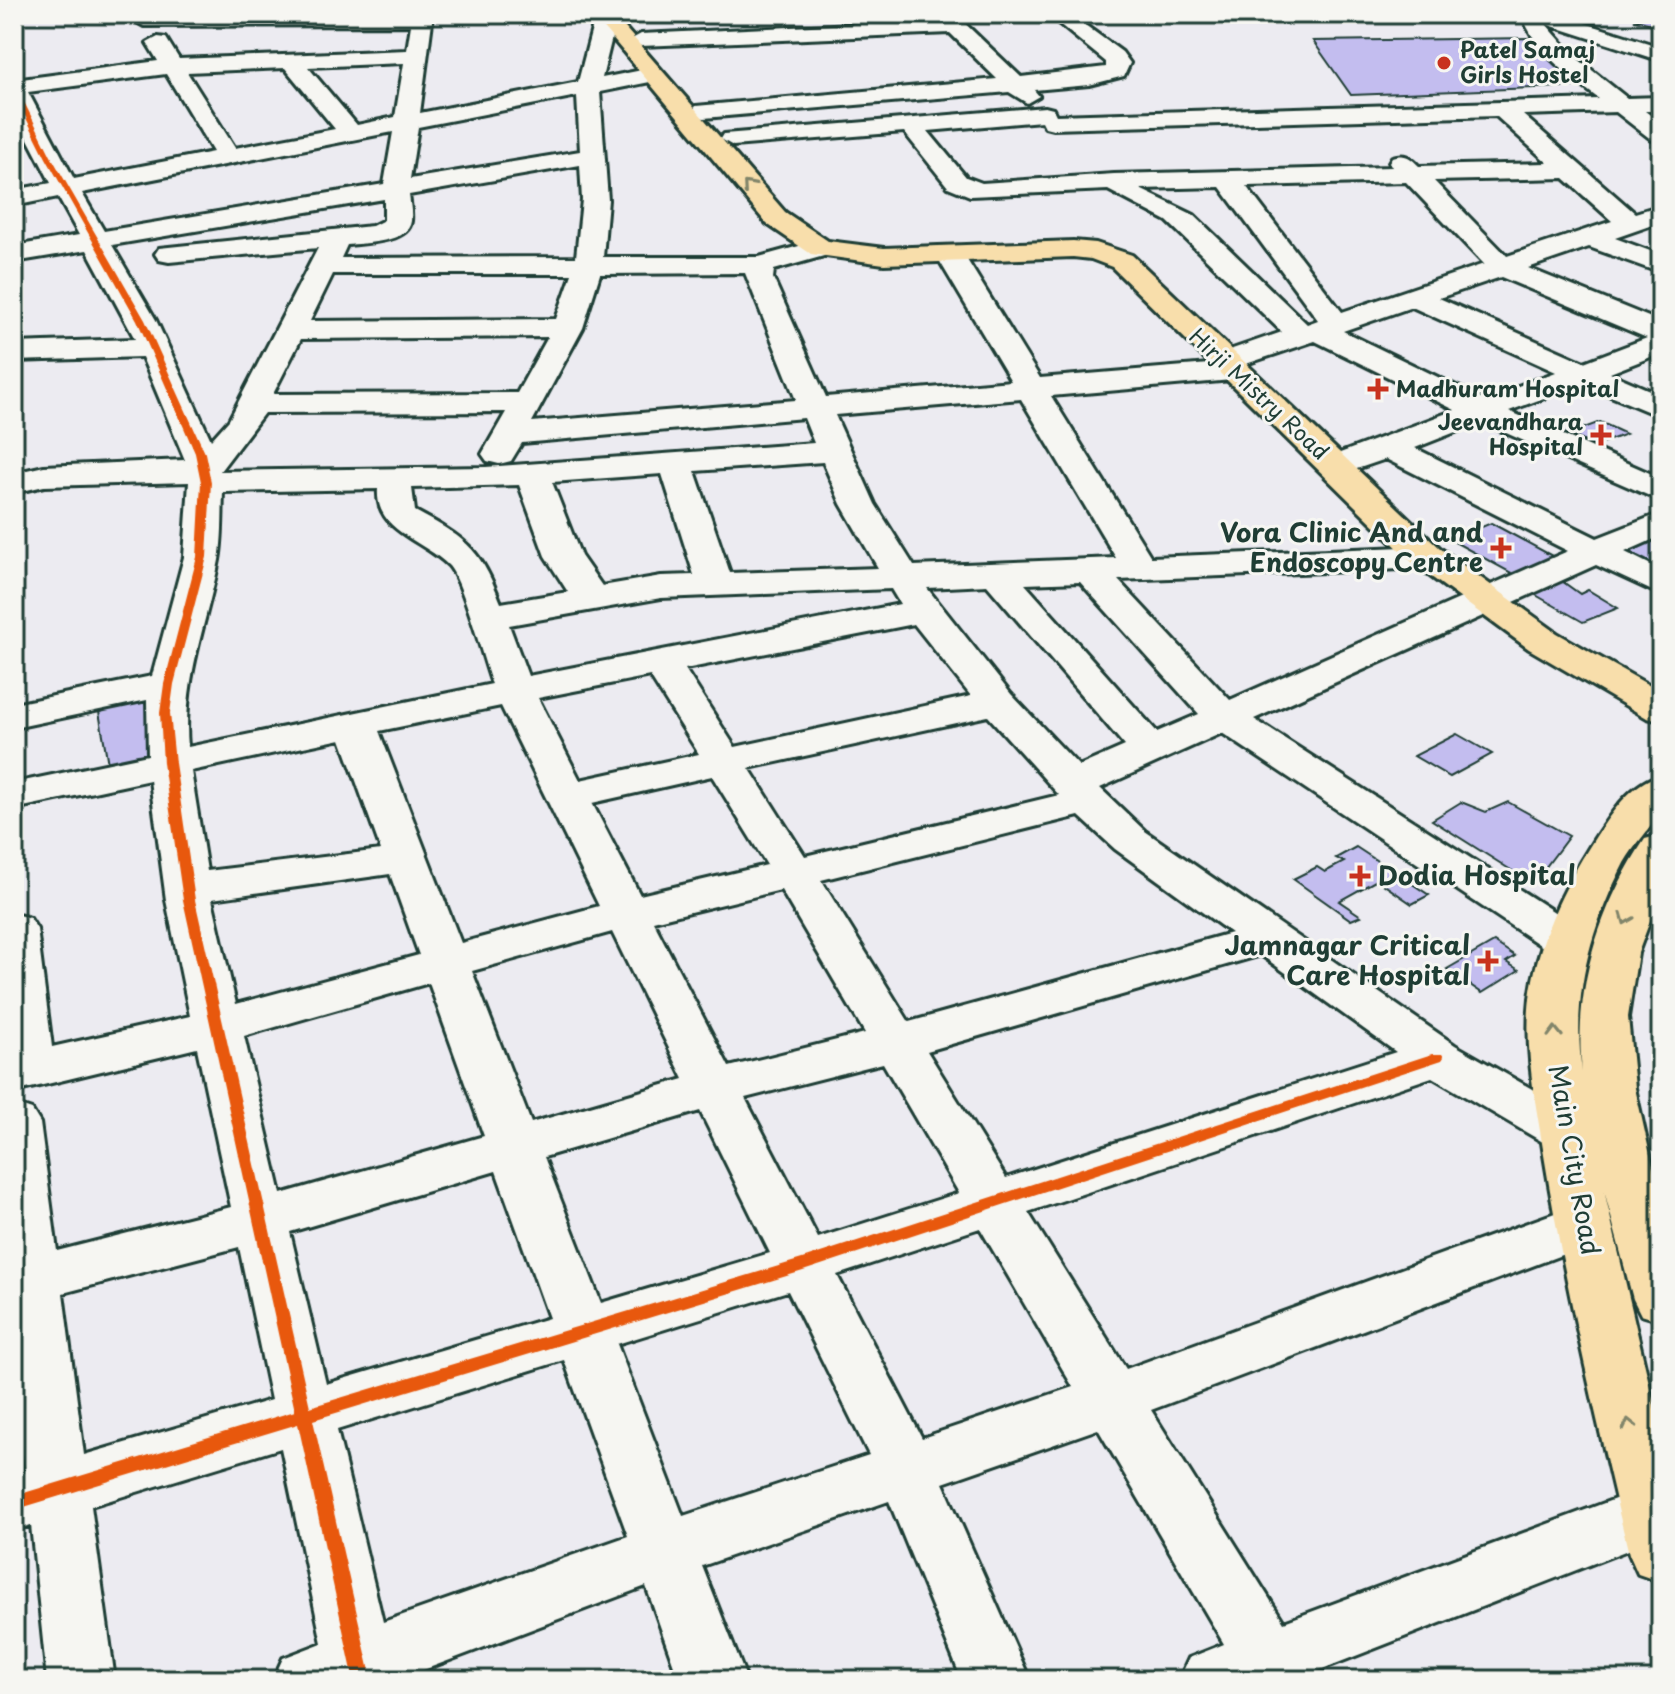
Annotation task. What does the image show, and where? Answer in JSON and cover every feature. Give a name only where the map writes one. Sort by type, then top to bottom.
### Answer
[{"type":"main road","points":[[611,16],[641,40],[796,209],[814,242]]},
{"type":"main road","name":"Hirji Mistry Road","points":[[611,16],[652,75],[776,218],[814,242],[873,255],[1073,249],[1108,255],[1122,261],[1227,367],[1336,466],[1428,557],[1483,601],[1543,641],[1661,709]]},
{"type":"main road","name":"Main City Road","points":[[1656,1534],[1582,1225],[1555,1072],[1554,998],[1568,942],[1599,867],[1640,803],[1661,788]]},
{"type":"main road","name":"Main City Road","points":[[1661,849],[1647,871],[1622,928],[1604,1014],[1612,1108],[1661,1299]]},
{"type":"street","points":[[704,111],[1089,78],[1116,71],[1119,63],[1114,57],[1057,14]]},
{"type":"street","points":[[1661,54],[1534,14],[1537,29],[1556,50],[1661,135]]},
{"type":"street","points":[[14,254],[337,238],[378,234],[398,224],[396,189],[422,16],[142,17]]},
{"type":"street","points":[[486,477],[568,328],[589,264],[595,200],[588,87],[611,16]]},
{"type":"street","points":[[142,17],[228,157]]},
{"type":"street","points":[[641,40],[838,22],[949,20],[1073,142]]},
{"type":"street","points":[[838,22],[862,52]]},
{"type":"street","points":[[417,56],[172,66],[18,106],[103,250],[183,412],[205,476],[202,557],[169,684],[165,713],[169,763],[187,888],[305,1414],[343,1674],[664,1551],[1113,1399],[1582,1225]]},
{"type":"street","points":[[290,60],[351,133]]},
{"type":"street","points":[[879,72],[895,93]]},
{"type":"street","points":[[14,198],[652,75]]},
{"type":"street","points":[[733,139],[1049,118],[1661,104]]},
{"type":"street","points":[[1501,108],[1630,223]]},
{"type":"street","points":[[1357,112],[1502,267],[1661,333]]},
{"type":"street","points":[[911,125],[957,182],[979,191],[1114,182],[1571,170]]},
{"type":"street","points":[[103,250],[396,189],[592,156]]},
{"type":"street","points":[[1094,162],[1129,195],[1165,208],[1185,221],[1318,329],[1482,411],[1661,491]]},
{"type":"street","points":[[1227,179],[1318,329]]},
{"type":"street","points":[[952,201],[999,191]]},
{"type":"street","points":[[510,434],[1032,391],[1227,367],[1318,329],[1661,213]]},
{"type":"street","points":[[1589,237],[1661,265]]},
{"type":"street","points":[[205,476],[254,404],[337,238]]},
{"type":"street","points":[[323,266],[760,265],[814,242]]},
{"type":"street","points":[[950,255],[1140,569]]},
{"type":"street","points":[[760,265],[759,278],[771,308],[858,504],[913,594],[997,702],[1081,793],[1130,840],[1272,937],[1437,1057],[1566,1132],[1621,1147]]},
{"type":"street","points":[[1412,297],[1661,407]]},
{"type":"street","points":[[291,330],[568,328]]},
{"type":"street","points":[[1336,466],[1661,343]]},
{"type":"street","points":[[14,352],[152,348]]},
{"type":"street","points":[[254,404],[527,402]]},
{"type":"street","points":[[1388,447],[1661,584]]},
{"type":"street","points":[[14,483],[44,476],[395,480],[486,477],[834,451]]},
{"type":"street","points":[[675,463],[716,585]]},
{"type":"street","points":[[532,474],[567,565],[593,598]]},
{"type":"street","points":[[395,480],[394,505],[401,518],[457,552],[469,566],[514,691],[623,914],[715,1088],[907,1470],[996,1680]]},
{"type":"street","points":[[19,1089],[218,1026],[446,962],[623,914],[794,873],[1081,793],[1151,750],[1661,523]]},
{"type":"street","points":[[14,796],[661,662],[997,574],[1428,557]]},
{"type":"street","points":[[1090,571],[1224,717],[1568,942]]},
{"type":"street","points":[[997,574],[1151,750]]},
{"type":"street","points":[[488,617],[661,587],[716,585],[913,594]]},
{"type":"street","points":[[661,662],[794,873],[1113,1399],[1254,1673],[1656,1534]]},
{"type":"street","points":[[14,716],[169,684]]},
{"type":"street","points":[[565,796],[997,702]]},
{"type":"street","points":[[356,724],[713,1680]]},
{"type":"street","points":[[187,888],[378,863]]},
{"type":"street","points":[[14,929],[25,1281],[36,1496],[81,1680]]},
{"type":"street","points":[[25,1281],[262,1220],[715,1088],[897,1042],[1272,937]]},
{"type":"street","points":[[36,1496],[995,1205],[1437,1057]]},
{"type":"building","points":[[1661,16],[1661,26],[1634,20]]},
{"type":"building","name":"Patel Samaj Girls Hostel","points":[[1531,38],[1584,86],[1351,95],[1313,41]]},
{"type":"building","points":[[1600,422],[1626,434],[1594,446],[1568,434]]},
{"type":"building","points":[[1491,523],[1554,557],[1513,574],[1451,540]]},
{"type":"building","points":[[1661,534],[1661,579],[1613,553]]},
{"type":"building","points":[[1552,574],[1580,594],[1588,590],[1618,608],[1583,622],[1520,586]]},
{"type":"building","points":[[144,697],[156,754],[108,764],[98,706]]},
{"type":"building","points":[[1457,734],[1492,754],[1450,777],[1414,756]]},
{"type":"building","points":[[1461,802],[1486,812],[1508,802],[1569,836],[1533,884],[1432,820]]},
{"type":"building","points":[[1356,847],[1429,895],[1412,904],[1377,880],[1339,901],[1361,916],[1351,920],[1293,879],[1317,867],[1325,872],[1344,862],[1336,858]]},
{"type":"building","points":[[1494,942],[1515,956],[1506,962],[1519,970],[1482,993],[1447,969]]},
{"type":"cycle path","points":[[14,88],[49,158],[141,320],[200,453],[206,482],[202,557],[169,684],[165,713],[169,763],[189,900],[363,1680]]},
{"type":"cycle path","points":[[14,1503],[803,1265],[1437,1057]]},
{"type":"place","name":"Patel Samaj Girls Hostel","points":[[1444,63]]},
{"type":"place","name":"Madhuram Hospital","points":[[1378,389]]},
{"type":"place","name":"Jeevandhara Hospital","points":[[1601,435]]},
{"type":"place","name":"Vora Clinic And and Endoscopy Centre","points":[[1501,548]]},
{"type":"place","name":"Dodia Hospital","points":[[1360,876]]},
{"type":"place","name":"Jamnagar Critical Care Hospital","points":[[1488,961]]}]
